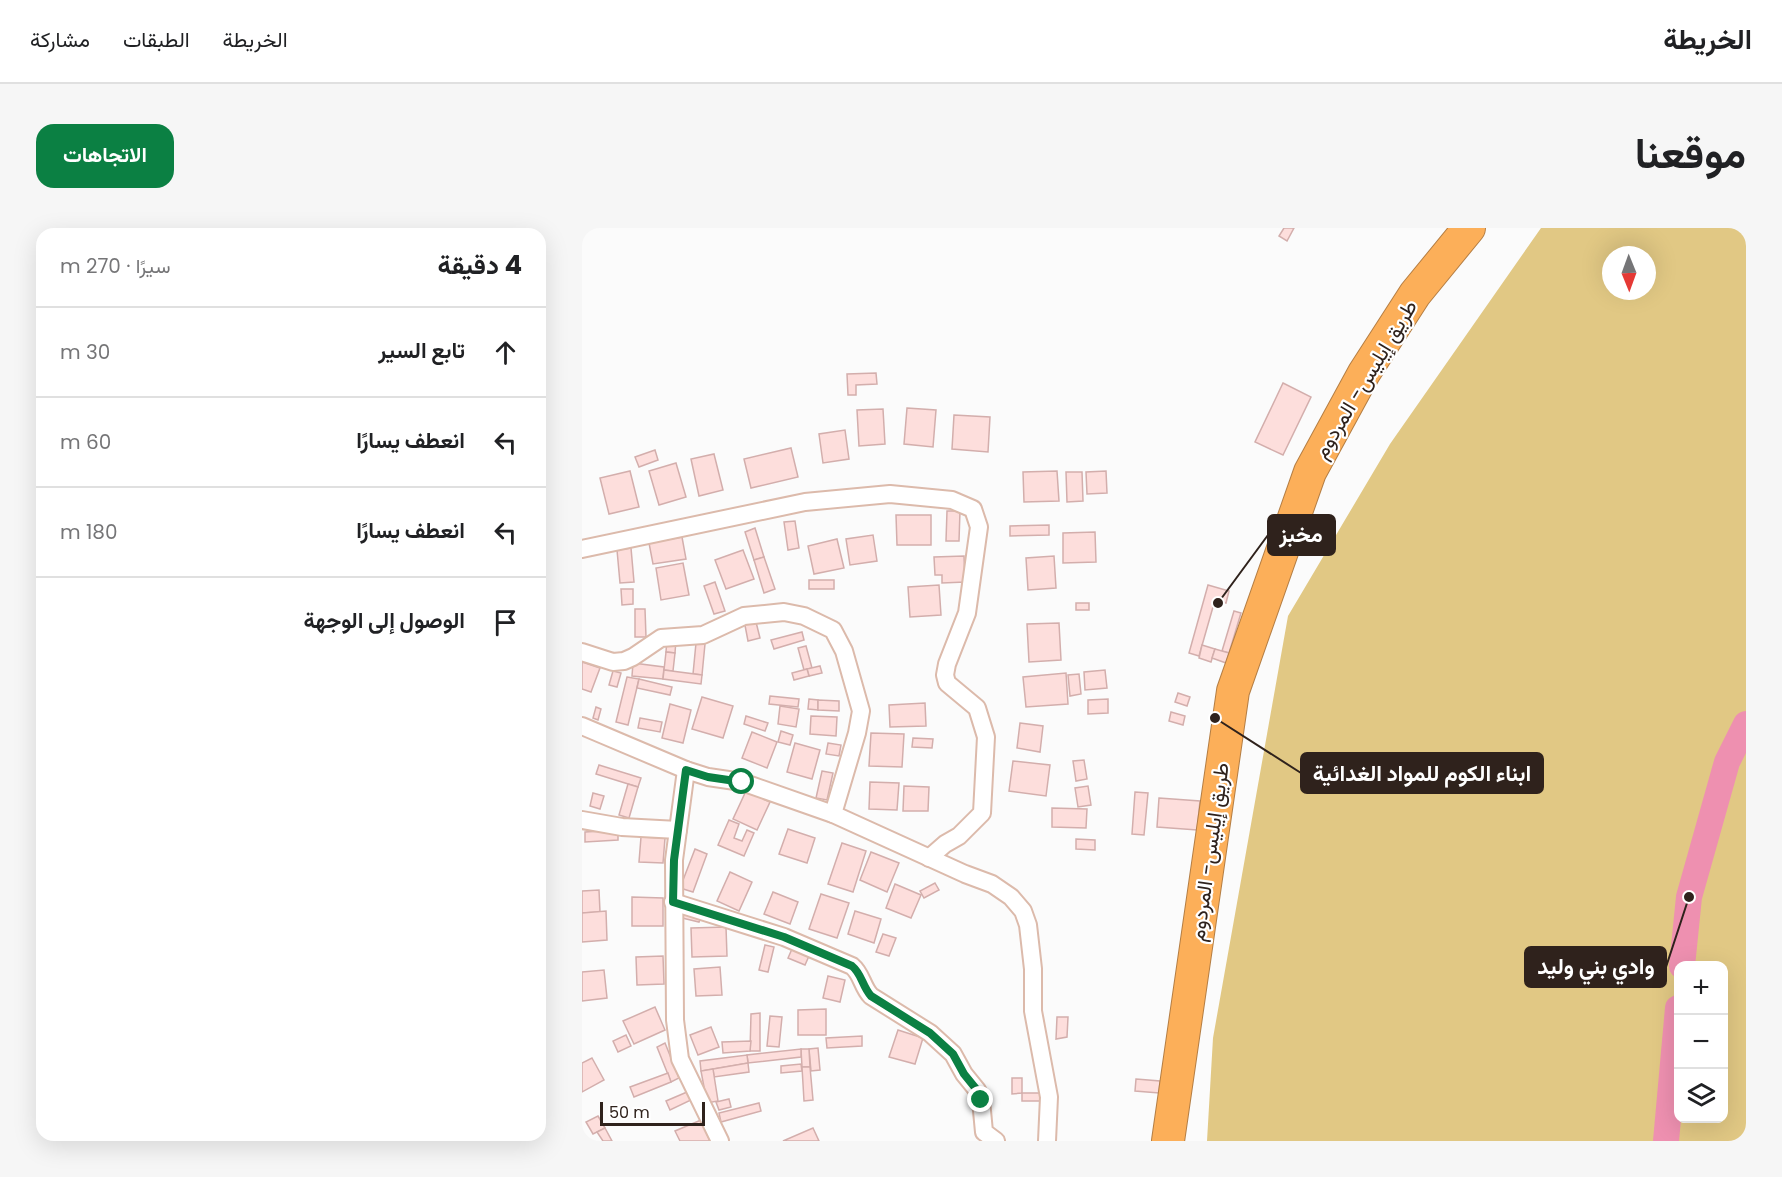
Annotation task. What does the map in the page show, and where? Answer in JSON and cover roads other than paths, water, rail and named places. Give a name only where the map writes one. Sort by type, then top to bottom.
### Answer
[{"type":"highway","name":"طريق إيليس- المردوم","points":[[1168,1141],[1223,753],[1236,680],[1310,472],[1364,373],[1415,294],[1469,228]]},
{"type":"street","points":[[582,549],[805,502],[890,494],[952,500],[973,509],[979,527],[967,613],[945,675],[947,683],[977,708],[986,737],[982,813],[959,836],[945,844],[929,858]]},
{"type":"street","points":[[582,652],[613,662],[624,661],[661,638],[703,635],[744,616],[784,612],[804,615],[834,630],[844,651],[861,711],[858,733],[833,814]]},
{"type":"street","points":[[582,726],[686,770],[757,786],[833,814],[992,884],[1011,897],[1023,911],[1028,925],[1033,969],[1033,1011],[1049,1097],[1047,1141]]},
{"type":"street","points":[[686,770],[674,860],[675,1020],[680,1059],[720,1141]]},
{"type":"street","points":[[582,820],[622,827],[678,830]]},
{"type":"street","points":[[673,902],[784,937],[852,966],[859,972],[864,987],[871,996],[930,1033],[953,1054],[981,1100],[984,1132],[996,1141]]},
{"type":"waterway","points":[[1683,961],[1689,897],[1727,762],[1746,724]]},
{"type":"waterway","points":[[1666,1141],[1677,1015]]},
{"type":"place","name":"مخبز","points":[[1218,603]]},
{"type":"place","name":"ابناء الكوم للمواد الغدائية","points":[[1215,718]]},
{"type":"place","name":"وادي بني وليد","points":[[1689,897]]}]
